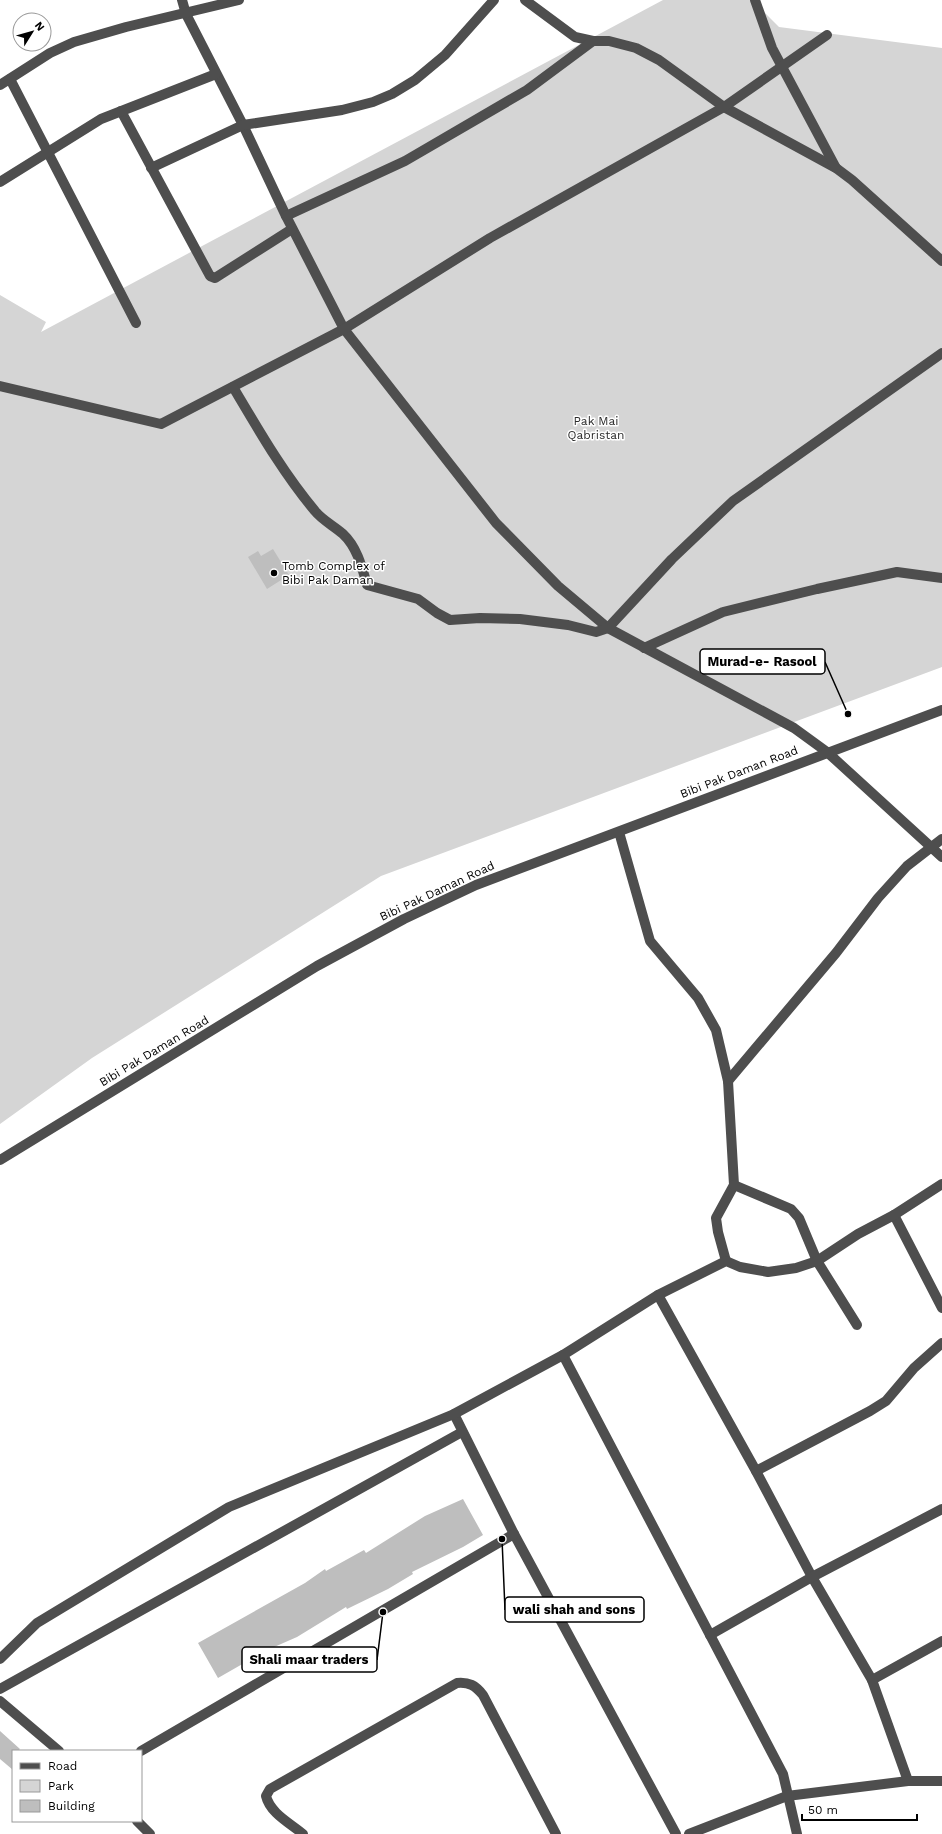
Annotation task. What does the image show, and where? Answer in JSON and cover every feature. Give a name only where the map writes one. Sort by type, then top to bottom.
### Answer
[{"type":"street","points":[[182,0],[186,14],[243,125],[292,229],[344,329],[496,523],[558,586],[608,628],[794,728],[827,752],[942,857]]},
{"type":"street","points":[[0,85],[50,53],[74,42],[126,27],[186,14],[239,0]]},
{"type":"street","points":[[151,168],[243,125],[342,110],[373,102],[392,94],[415,80],[445,55],[494,0]]},
{"type":"street","points":[[525,0],[575,37],[593,42],[609,41],[636,48],[659,60],[724,107],[836,168],[942,261]]},
{"type":"street","points":[[755,0],[772,48],[836,168]]},
{"type":"street","points":[[0,386],[161,424],[344,329],[490,238],[724,107],[782,68],[827,35]]},
{"type":"street","points":[[286,216],[405,161],[527,90],[593,42]]},
{"type":"street","points":[[0,182],[101,119],[216,74]]},
{"type":"street","points":[[10,79],[136,323]]},
{"type":"street","points":[[121,111],[212,278],[215,278],[292,229]]},
{"type":"street","points":[[233,387],[271,449],[316,512],[344,534],[361,563],[367,585],[418,599],[437,613],[450,620],[480,618],[520,620],[568,625],[596,632],[608,628],[672,559],[734,500],[942,353]]},
{"type":"street","points":[[644,648],[724,612],[817,588],[897,572],[942,578]]},
{"type":"street","name":"Bibi Pak Daman Road","points":[[0,1160],[317,966],[404,918],[476,885],[942,710]]},
{"type":"street","points":[[619,832],[650,941],[698,998],[716,1030],[728,1081],[734,1185],[716,1218],[726,1262]]},
{"type":"street","points":[[728,1081],[836,953],[878,898],[907,866],[942,839]]},
{"type":"street","points":[[0,1659],[37,1623],[229,1507],[320,1468],[454,1414],[563,1355],[658,1295],[726,1262],[740,1267],[768,1272],[796,1268],[817,1261],[858,1234],[894,1216],[942,1184]]},
{"type":"street","points":[[734,1185],[791,1209],[799,1218],[817,1261],[857,1325]]},
{"type":"street","points":[[894,1216],[942,1308]]},
{"type":"street","points":[[658,1295],[756,1471],[812,1577],[872,1680],[908,1781]]},
{"type":"street","points":[[756,1471],[870,1411],[886,1400],[914,1368],[942,1343]]},
{"type":"street","points":[[563,1355],[783,1774],[797,1834]]},
{"type":"street","points":[[454,1414],[514,1534],[676,1834]]},
{"type":"street","points":[[0,1689],[462,1432]]},
{"type":"street","points":[[710,1635],[812,1577],[942,1510]]},
{"type":"street","points":[[142,1750],[514,1534]]},
{"type":"street","points":[[872,1680],[941,1645]]},
{"type":"street","points":[[303,1834],[273,1810],[268,1803],[266,1796],[270,1789],[457,1683],[465,1682],[478,1688],[483,1695],[556,1834]]},
{"type":"street","points":[[0,1701],[58,1750]]},
{"type":"street","points":[[689,1834],[787,1796],[908,1781],[942,1781]]},
{"type":"street","points":[[138,1822],[150,1834]]},
{"type":"green space","name":"Pak Mai Qabristan","points":[[663,0],[752,0],[779,27],[942,48],[942,667],[381,876],[92,1058],[0,1124],[0,295],[46,322],[41,332]]},
{"type":"building","points":[[273,549],[289,575],[267,589],[248,557],[258,551],[261,556]]},
{"type":"building","points":[[463,1499],[483,1535],[463,1547],[412,1572],[413,1574],[388,1589],[347,1609],[346,1607],[297,1637],[265,1651],[218,1678],[198,1643],[305,1583],[325,1569],[326,1571],[364,1550],[366,1553],[425,1516]]},
{"type":"building","points":[[0,1731],[20,1749],[12,1750],[12,1769],[0,1759]]},
{"type":"place","name":"Tomb Complex of Bibi Pak Daman","points":[[274,573]]},
{"type":"place","name":"Murad-e- Rasool","points":[[848,714]]},
{"type":"place","name":"wali shah and sons","points":[[502,1539]]},
{"type":"place","name":"Shali maar traders","points":[[383,1612]]}]
